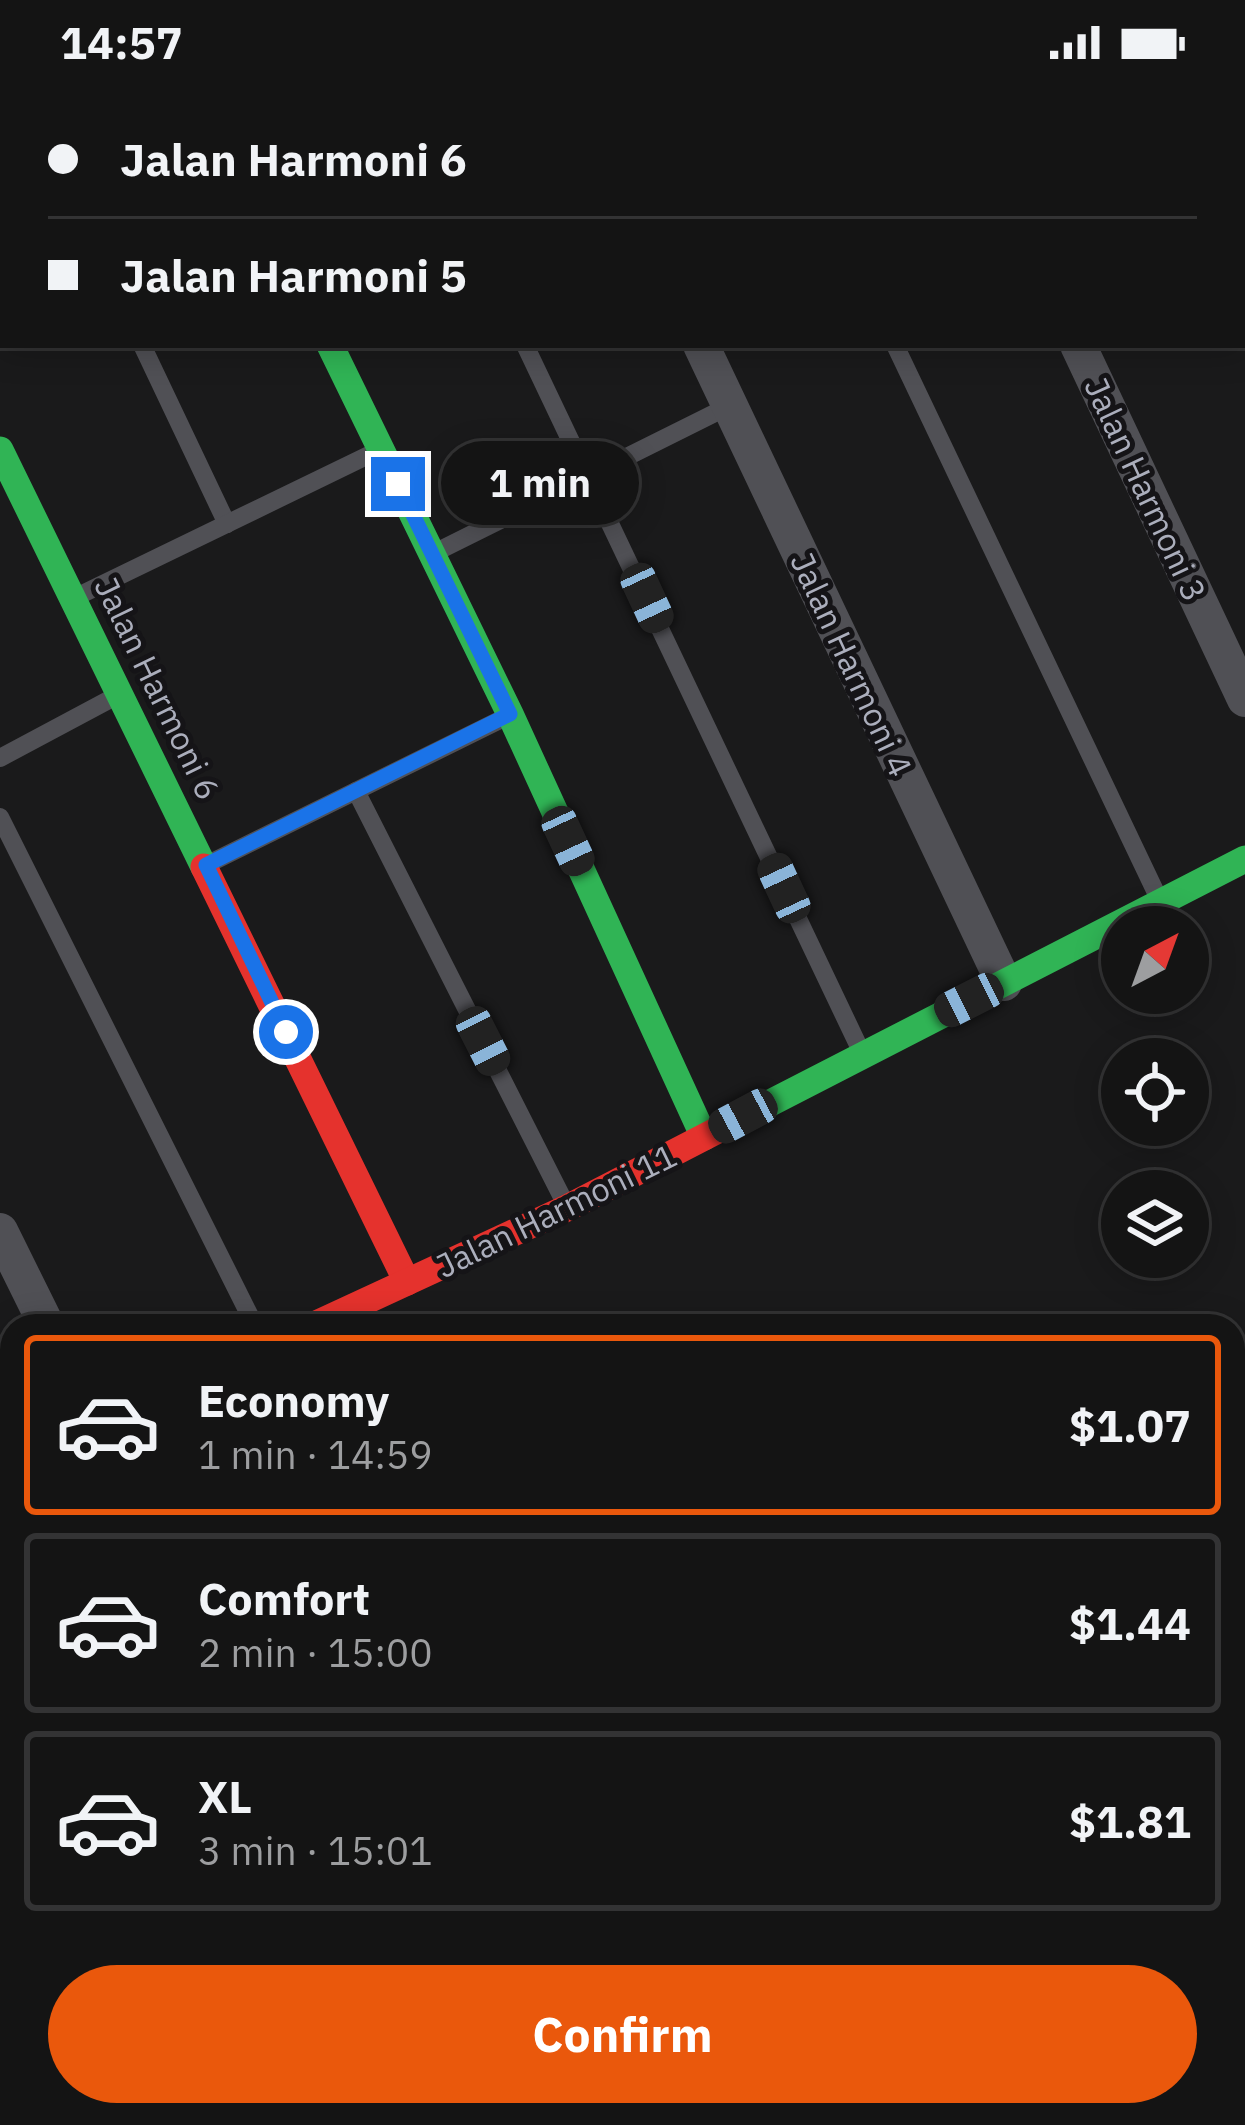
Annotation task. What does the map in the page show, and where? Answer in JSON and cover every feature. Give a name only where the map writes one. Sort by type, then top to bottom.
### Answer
[{"type":"street","points":[[332,348],[510,714],[704,1137]]},
{"type":"street","name":"Jalan Harmoni 4","points":[[702,348],[1004,982]]},
{"type":"street","name":"Jalan Harmoni 3","points":[[1079,348],[1245,699]]},
{"type":"street","name":"Jalan Harmoni 6","points":[[0,450],[407,1282]]},
{"type":"street","name":"Jalan Harmoni 11","points":[[338,1314],[567,1208],[1245,859]]},
{"type":"street","points":[[0,1231],[41,1314]]},
{"type":"lane","points":[[143,348],[227,524]]},
{"type":"lane","points":[[526,348],[862,1054]]},
{"type":"lane","points":[[896,348],[1161,903]]},
{"type":"lane","points":[[432,554],[730,406]]},
{"type":"lane","points":[[74,598],[382,449]]},
{"type":"lane","points":[[0,758],[119,694]]},
{"type":"lane","points":[[206,865],[510,714]]},
{"type":"lane","points":[[356,791],[567,1208]]},
{"type":"lane","points":[[0,817],[249,1314]]},
{"type":"traffic: fast","points":[[331,348],[510,714],[704,1137]]},
{"type":"traffic: fast","points":[[0,450],[204,867]]},
{"type":"traffic: fast","points":[[743,1117],[1245,859]]},
{"type":"traffic: jam","points":[[204,867],[407,1282]]},
{"type":"traffic: jam","points":[[338,1314],[567,1208],[743,1117]]},
{"type":"route","points":[[286,1032],[206,865],[510,714],[398,484]]}]
